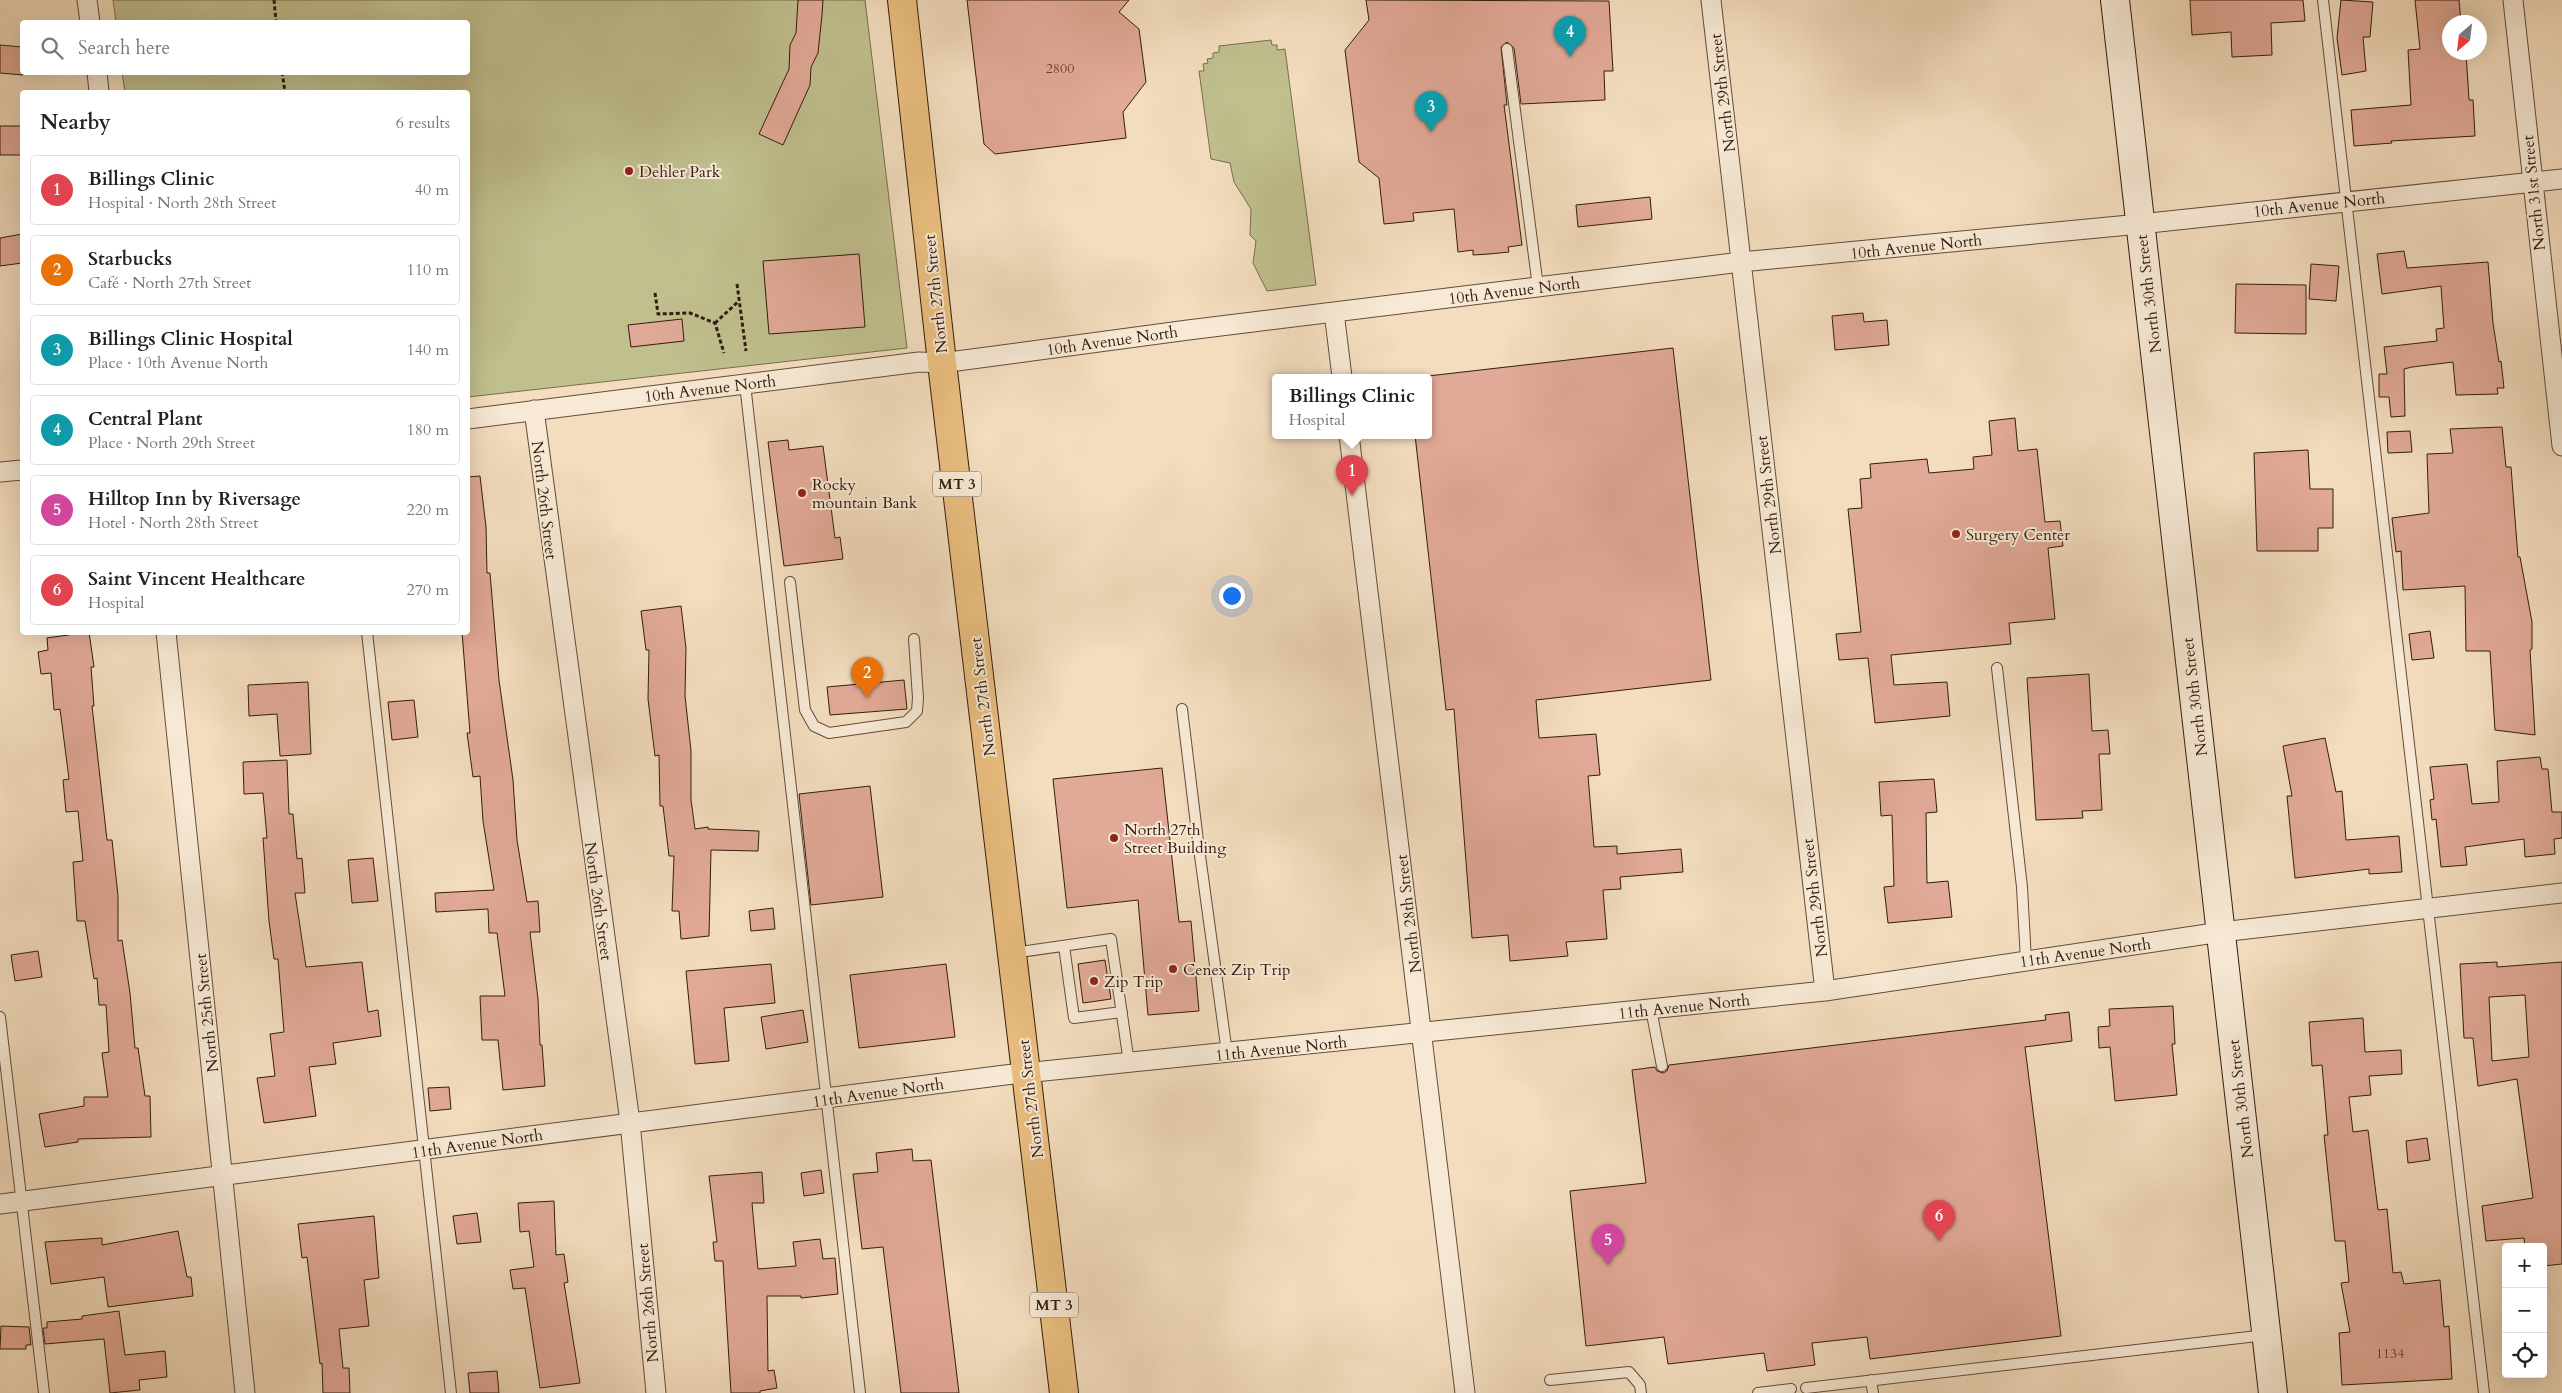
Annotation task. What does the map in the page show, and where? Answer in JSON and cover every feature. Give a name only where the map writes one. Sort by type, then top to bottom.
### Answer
[{"type":"main road","name":"North 27th Street","points":[[902,0],[942,363],[1064,1393]]},
{"type":"street","points":[[87,0],[90,20]]},
{"type":"street","name":"North 29th Street","points":[[1711,0],[1825,991]]},
{"type":"street","name":"North 30th Street","points":[[2115,0],[2273,1393]]},
{"type":"street","name":"North 31st Street","points":[[2513,0],[2562,446]]},
{"type":"street","points":[[96,75],[99,90]]},
{"type":"street","name":"10th Avenue North","points":[[470,419],[919,362],[942,363],[1741,262],[2140,224],[2562,179]]},
{"type":"street","points":[[1334,312],[1342,374]]},
{"type":"street","name":"North 26th Street","points":[[534,410],[630,1122],[656,1393]]},
{"type":"street","name":"North 28th Street","points":[[1349,439],[1465,1393]]},
{"type":"street","points":[[0,472],[20,470]]},
{"type":"street","name":"North 25th Street","points":[[166,635],[245,1393]]},
{"type":"street","name":"11th Avenue North","points":[[0,1204],[223,1177],[630,1122],[826,1100],[1027,1074],[1825,991],[2221,932],[2562,893]]},
{"type":"lane","points":[[2323,0],[2484,1393]]},
{"type":"lane","points":[[1507,49],[1538,287]]},
{"type":"lane","points":[[745,384],[860,1393]]},
{"type":"lane","points":[[790,582],[805,710],[814,726],[829,733],[906,722],[916,711],[918,698],[914,639]]},
{"type":"lane","points":[[367,635],[451,1393]]},
{"type":"lane","points":[[1997,668],[2022,888],[2026,961]]},
{"type":"lane","points":[[1182,709],[1198,842],[1228,1053]]},
{"type":"lane","points":[[1013,953],[1111,939],[1130,1063]]},
{"type":"lane","points":[[1064,946],[1074,1018],[1122,1012]]},
{"type":"lane","points":[[1651,1009],[1662,1066]]},
{"type":"lane","points":[[0,1017],[44,1393]]},
{"type":"lane","points":[[1806,1388],[1844,1388],[1871,1380],[2267,1335]]},
{"type":"lane","points":[[1550,1380],[1629,1372],[1640,1385],[1641,1393]]},
{"type":"lane","points":[[1871,1380],[1873,1393]]},
{"type":"lane","points":[[1758,1393],[1791,1389]]},
{"type":"path","points":[[274,0],[276,20]]},
{"type":"path","points":[[282,75],[285,90]]},
{"type":"path","points":[[737,284],[746,351]]},
{"type":"path","points":[[655,293],[658,314],[690,313],[715,323]]},
{"type":"path","points":[[715,323],[740,301]]},
{"type":"path","points":[[715,323],[724,354]]},
{"type":"shaded area","name":"Dehler Park","points":[[113,0],[865,0],[907,348],[470,397],[470,90],[125,90],[122,75],[470,75],[470,20],[116,20]]},
{"type":"shaded area","points":[[1271,40],[1272,45],[1277,45],[1277,50],[1285,49],[1316,285],[1267,291],[1253,263],[1256,241],[1250,235],[1251,209],[1234,182],[1230,163],[1211,159],[1199,71],[1204,71],[1203,64],[1208,63],[1207,59],[1213,58],[1213,53],[1219,52],[1219,46]]},
{"type":"building","points":[[798,0],[823,0],[822,15],[818,53],[811,67],[810,85],[783,145],[759,134],[789,69],[790,45],[796,33]]},
{"type":"building","points":[[967,0],[1129,0],[1119,12],[1139,29],[1146,82],[1123,112],[1126,138],[995,154],[984,144]]},
{"type":"building","points":[[1366,0],[1609,1],[1613,71],[1604,71],[1605,100],[1521,104],[1514,48],[1507,42],[1501,47],[1507,105],[1504,105],[1522,245],[1508,247],[1509,252],[1473,255],[1473,250],[1458,252],[1454,209],[1413,213],[1414,221],[1384,224],[1379,178],[1359,162],[1345,50],[1369,20]]},
{"type":"building","points":[[2190,0],[2303,0],[2305,21],[2271,23],[2272,55],[2232,57],[2231,32],[2192,35]]},
{"type":"building","points":[[2341,0],[2373,2],[2370,37],[2363,37],[2366,71],[2342,75],[2337,38]]},
{"type":"building","points":[[2415,0],[2459,0],[2460,15],[2442,15],[2442,60],[2466,60],[2469,100],[2473,100],[2475,136],[2391,141],[2392,143],[2354,146],[2351,110],[2411,105],[2408,50],[2420,49]]},
{"type":"building","points":[[0,45],[20,47],[20,75],[0,73]]},
{"type":"building","points":[[0,126],[20,126],[20,155],[0,155]]},
{"type":"building","points":[[1650,197],[1652,219],[1578,227],[1576,205]]},
{"type":"building","points":[[20,234],[20,263],[0,266],[0,238]]},
{"type":"building","points":[[2404,251],[2407,268],[2488,262],[2493,323],[2499,362],[2501,361],[2504,388],[2497,388],[2498,394],[2456,395],[2453,362],[2412,367],[2404,369],[2405,416],[2391,417],[2389,397],[2379,397],[2379,374],[2387,374],[2384,347],[2437,341],[2436,329],[2444,328],[2441,286],[2382,294],[2377,254]]},
{"type":"building","points":[[859,254],[865,327],[769,334],[763,261]]},
{"type":"building","points":[[2311,264],[2339,266],[2336,301],[2309,299]]},
{"type":"building","points":[[2236,284],[2306,285],[2306,334],[2235,333]]},
{"type":"building","points":[[1863,313],[1864,322],[1887,320],[1889,345],[1835,350],[1832,316]]},
{"type":"building","points":[[682,319],[684,341],[631,347],[628,325]]},
{"type":"building","points":[[1673,348],[1711,680],[1536,700],[1539,738],[1596,734],[1600,775],[1588,776],[1594,847],[1617,846],[1617,854],[1681,849],[1683,872],[1620,877],[1621,889],[1603,890],[1607,939],[1566,942],[1568,956],[1510,961],[1508,935],[1472,938],[1454,709],[1446,710],[1415,439],[1432,439],[1432,376]]},
{"type":"building","name":"Surgery Center","points":[[2015,418],[2018,451],[2037,449],[2045,522],[2060,521],[2063,546],[2048,548],[2055,619],[2009,623],[2011,644],[1891,655],[1894,685],[1947,682],[1950,716],[1875,723],[1868,658],[1839,660],[1836,634],[1861,632],[1848,509],[1862,508],[1860,479],[1871,478],[1870,464],[1927,459],[1929,473],[1974,469],[1973,457],[1992,455],[1989,421]]},
{"type":"building","points":[[2502,427],[2506,467],[2511,467],[2518,557],[2520,557],[2532,622],[2532,649],[2530,650],[2535,735],[2495,730],[2490,651],[2466,651],[2465,586],[2403,590],[2401,551],[2396,552],[2392,518],[2429,513],[2427,454],[2453,453],[2450,429]]},
{"type":"building","points":[[2410,431],[2412,452],[2388,453],[2387,432]]},
{"type":"building","name":"Rocky mountain Bank","points":[[788,440],[789,450],[823,446],[835,538],[840,537],[843,559],[784,566],[768,442]]},
{"type":"building","points":[[2308,450],[2310,489],[2333,489],[2333,528],[2318,528],[2318,551],[2257,551],[2254,453]]},
{"type":"building","points":[[480,476],[486,527],[487,573],[490,573],[499,680],[513,780],[517,840],[527,902],[538,901],[540,932],[530,932],[545,1086],[503,1090],[498,1040],[482,1040],[480,996],[505,996],[497,933],[489,933],[488,909],[436,912],[435,893],[494,890],[483,821],[480,776],[473,777],[467,733],[470,733],[462,635],[470,635],[470,477]]},
{"type":"building","points":[[681,606],[686,648],[685,696],[691,751],[691,800],[695,829],[708,827],[708,829],[759,831],[758,851],[711,850],[709,936],[681,939],[679,911],[672,911],[674,856],[669,856],[663,806],[660,806],[659,755],[655,756],[648,699],[649,650],[646,650],[641,611]]},
{"type":"building","points":[[2430,631],[2434,658],[2412,660],[2409,634]]},
{"type":"building","points":[[68,635],[89,635],[94,667],[91,667],[94,706],[92,706],[107,840],[112,840],[118,896],[118,941],[122,940],[130,993],[135,1048],[138,1048],[145,1096],[150,1096],[151,1137],[78,1139],[78,1142],[45,1147],[39,1114],[84,1106],[84,1097],[108,1097],[102,1053],[109,1052],[106,1005],[99,1005],[97,978],[94,979],[85,921],[77,921],[73,862],[83,861],[78,811],[66,812],[63,780],[69,779],[60,709],[54,710],[51,673],[41,674],[38,652],[48,650],[47,638]]},
{"type":"building","points":[[2089,674],[2092,731],[2108,730],[2110,754],[2099,754],[2102,810],[2082,811],[2083,818],[2036,820],[2027,678]]},
{"type":"building","points":[[904,680],[907,709],[830,715],[827,687]]},
{"type":"building","points":[[308,682],[311,754],[280,756],[277,714],[249,716],[248,685]]},
{"type":"building","points":[[414,700],[418,737],[392,740],[388,702]]},
{"type":"building","points":[[2325,738],[2336,792],[2342,791],[2346,840],[2399,836],[2402,872],[2369,874],[2369,869],[2295,878],[2287,796],[2292,796],[2283,746]]},
{"type":"building","points":[[2540,757],[2542,769],[2548,769],[2552,812],[2562,812],[2562,838],[2554,839],[2555,854],[2525,857],[2524,839],[2465,847],[2467,865],[2441,867],[2436,819],[2432,820],[2430,800],[2434,799],[2430,767],[2467,764],[2472,804],[2499,802],[2497,761]]},
{"type":"building","points":[[287,760],[289,814],[293,814],[297,859],[302,858],[305,893],[295,893],[306,967],[362,962],[368,1012],[378,1010],[381,1036],[333,1043],[336,1064],[309,1067],[316,1116],[264,1123],[257,1078],[275,1076],[270,1034],[284,1032],[278,959],[274,959],[269,921],[263,838],[267,838],[263,793],[244,794],[243,762]]},
{"type":"building","name":"North 27th Street Building","points":[[1162,768],[1179,922],[1191,921],[1199,1011],[1148,1015],[1138,900],[1067,908],[1053,779]]},
{"type":"building","points":[[1934,779],[1937,812],[1926,813],[1927,883],[1948,881],[1952,917],[1888,923],[1884,887],[1894,886],[1892,815],[1881,816],[1879,782]]},
{"type":"building","points":[[870,786],[883,897],[811,905],[799,794]]},
{"type":"building","points":[[373,858],[378,901],[352,903],[348,860]]},
{"type":"building","points":[[773,908],[775,929],[751,931],[749,911]]},
{"type":"building","points":[[38,951],[42,977],[15,981],[11,955]]},
{"type":"building","name":"Zip Trip","points":[[1105,960],[1111,999],[1083,1003],[1078,964]]},
{"type":"building","points":[[2497,962],[2497,967],[2562,962],[2562,1264],[2547,1266],[2547,1243],[2525,1243],[2524,1238],[2486,1241],[2482,1206],[2533,1198],[2517,1079],[2478,1086],[2473,1038],[2464,1038],[2460,964]],"holes":[[[2525,995],[2529,1057],[2492,1061],[2489,997]]]},
{"type":"building","points":[[771,964],[775,1003],[724,1008],[729,1061],[695,1064],[686,971]]},
{"type":"building","points":[[946,964],[955,1037],[859,1048],[850,975]]},
{"type":"building","points":[[2173,1006],[2175,1044],[2172,1044],[2177,1095],[2115,1101],[2110,1047],[2099,1048],[2098,1027],[2110,1026],[2109,1009]]},
{"type":"building","points":[[803,1010],[808,1042],[766,1049],[761,1017]]},
{"type":"building","points":[[2069,1012],[2072,1041],[2025,1047],[2061,1336],[1870,1359],[1867,1337],[1812,1343],[1815,1365],[1767,1371],[1764,1353],[1668,1364],[1664,1337],[1586,1346],[1570,1191],[1646,1183],[1632,1070],[1655,1067],[1657,1071],[1663,1073],[1667,1071],[1669,1065],[2046,1020],[2045,1015]]},
{"type":"building","points":[[2363,1018],[2365,1052],[2401,1050],[2402,1074],[2369,1076],[2371,1095],[2349,1097],[2353,1132],[2368,1130],[2378,1210],[2387,1209],[2393,1273],[2401,1272],[2404,1284],[2440,1280],[2444,1327],[2449,1326],[2452,1379],[2342,1385],[2339,1333],[2350,1332],[2341,1283],[2349,1282],[2345,1241],[2335,1241],[2324,1135],[2328,1135],[2322,1065],[2312,1066],[2309,1022]]},
{"type":"building","points":[[449,1087],[451,1109],[430,1111],[428,1088]]},
{"type":"building","points":[[2427,1138],[2430,1160],[2408,1163],[2406,1141]]},
{"type":"building","points":[[912,1149],[913,1161],[931,1160],[959,1393],[901,1393],[883,1247],[862,1249],[853,1174],[878,1172],[876,1153]]},
{"type":"building","points":[[821,1170],[824,1193],[804,1196],[801,1173]]},
{"type":"building","points":[[762,1172],[764,1203],[752,1203],[758,1269],[796,1266],[793,1242],[820,1239],[823,1259],[835,1258],[838,1294],[801,1298],[801,1296],[767,1296],[768,1371],[774,1370],[777,1388],[760,1391],[760,1393],[731,1393],[723,1261],[715,1261],[713,1242],[717,1242],[709,1176]]},
{"type":"building","points":[[554,1201],[556,1255],[564,1254],[568,1282],[564,1283],[580,1383],[540,1388],[525,1288],[513,1289],[510,1270],[534,1267],[529,1231],[520,1232],[518,1203]]},
{"type":"building","points":[[477,1213],[481,1242],[457,1244],[453,1216]]},
{"type":"building","points":[[374,1216],[379,1278],[364,1280],[369,1326],[339,1329],[343,1368],[349,1368],[350,1393],[323,1393],[322,1363],[320,1364],[307,1257],[302,1258],[298,1224]]},
{"type":"building","points":[[178,1231],[187,1277],[191,1277],[193,1296],[108,1307],[104,1277],[51,1284],[45,1242],[102,1238],[102,1245]]},
{"type":"building","points":[[119,1311],[125,1355],[165,1351],[167,1377],[139,1380],[140,1390],[110,1393],[104,1339],[45,1344],[43,1328],[47,1328],[47,1322],[82,1319],[82,1316]]},
{"type":"building","points":[[1,1326],[29,1327],[31,1345],[26,1345],[26,1349],[0,1349]]},
{"type":"building","points":[[497,1371],[499,1393],[470,1393],[468,1373]]},
{"type":"place","name":"Central Plant","points":[[1570,57]]},
{"type":"place","name":"Billings Clinic Hospital","points":[[1431,132]]},
{"type":"place","name":"Dehler Park","points":[[629,171]]},
{"type":"place","name":"Rocky mountain Bank","points":[[802,493]]},
{"type":"place","name":"Billings Clinic","points":[[1352,496]]},
{"type":"place","name":"Surgery Center","points":[[1956,534]]},
{"type":"place","name":"Starbucks","points":[[867,698]]},
{"type":"place","name":"North 27th Street Building","points":[[1114,838]]},
{"type":"place","name":"Cenex Zip Trip","points":[[1173,969]]},
{"type":"place","name":"Zip Trip","points":[[1094,981]]},
{"type":"place","name":"Saint Vincent Healthcare","points":[[1939,1241]]},
{"type":"place","name":"Hilltop Inn by Riversage","points":[[1608,1265]]}]
